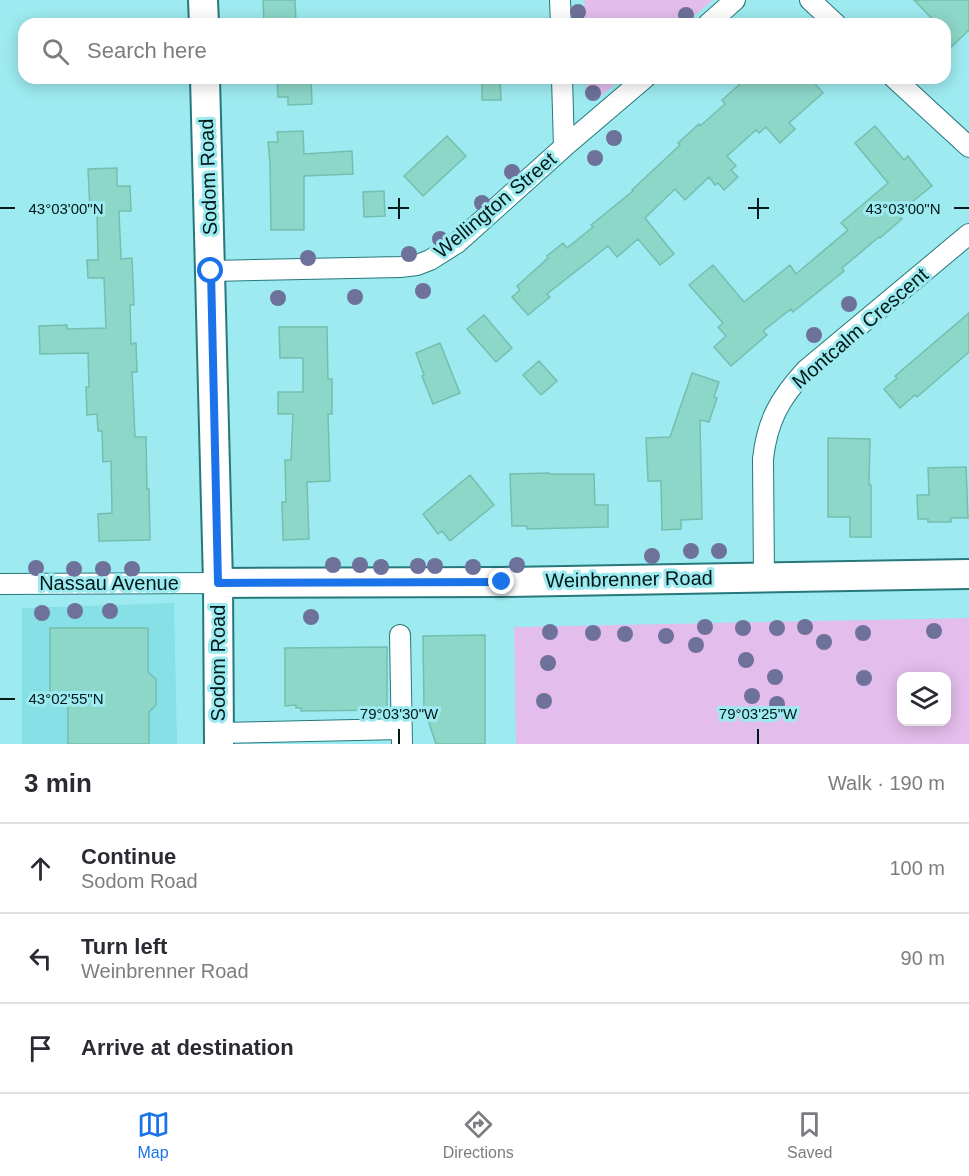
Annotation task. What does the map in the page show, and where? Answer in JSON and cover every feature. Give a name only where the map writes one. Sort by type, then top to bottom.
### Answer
[{"type":"street","points":[[203,0],[204,18]]},
{"type":"street","points":[[560,0],[561,18]]},
{"type":"street","points":[[715,18],[735,0]]},
{"type":"street","points":[[810,0],[830,18]]},
{"type":"street","name":"Sodom Road","points":[[205,84],[218,583],[219,738]]},
{"type":"street","points":[[562,84],[564,147]]},
{"type":"street","name":"Wellington Street","points":[[211,271],[417,265],[457,243],[638,84]]},
{"type":"street","points":[[901,84],[969,147]]},
{"type":"street","name":"Montcalm Crescent","points":[[764,577],[765,442],[769,426],[782,399],[806,370],[969,234]]},
{"type":"street","name":"Weinbrenner Road","points":[[218,583],[490,582],[969,574]]},
{"type":"street","name":"Nassau Avenue","points":[[0,584],[218,583]]},
{"type":"street","points":[[219,738],[402,737],[400,635]]},
{"type":"shaded area","points":[[584,0],[713,0],[692,18],[585,18]]},
{"type":"shaded area","points":[[586,84],[615,84],[602,95],[587,93]]},
{"type":"shaded area","points":[[174,603],[177,744],[22,744],[22,608]]},
{"type":"shaded area","points":[[969,618],[969,744],[516,744],[514,627]]},
{"type":"building","points":[[263,0],[295,0],[296,18],[264,18]]},
{"type":"building","points":[[914,0],[969,0],[969,30],[951,47],[951,18],[931,18]]},
{"type":"building","points":[[277,84],[311,84],[312,104],[288,105],[288,97],[278,97]]},
{"type":"building","points":[[482,84],[500,84],[501,100],[482,100]]},
{"type":"building","points":[[740,84],[815,84],[823,93],[789,123],[795,129],[780,143],[766,127],[759,133],[756,130],[727,156],[736,166],[731,170],[738,177],[724,190],[718,183],[715,185],[709,177],[685,200],[675,189],[645,218],[674,254],[660,265],[638,239],[617,257],[608,246],[547,294],[550,297],[528,315],[512,297],[520,290],[517,286],[548,258],[547,256],[563,243],[567,248],[633,191],[680,145],[678,143],[725,104],[722,100]]},
{"type":"building","points":[[875,126],[904,160],[908,156],[932,186],[897,214],[902,219],[842,268],[844,271],[793,312],[791,309],[763,331],[767,335],[731,366],[714,347],[726,336],[718,327],[723,323],[689,285],[713,265],[744,302],[790,265],[796,274],[848,230],[841,223],[888,183],[855,143]]},
{"type":"building","points":[[303,131],[304,154],[352,151],[353,174],[304,176],[304,230],[271,230],[268,142],[278,142],[277,132]]},
{"type":"building","points":[[447,136],[466,156],[423,196],[404,176]]},
{"type":"building","points":[[117,168],[117,186],[130,186],[131,211],[119,211],[121,259],[132,258],[134,305],[130,305],[131,344],[136,343],[137,372],[132,372],[135,437],[146,437],[150,540],[99,541],[98,514],[112,513],[111,461],[103,462],[102,431],[98,431],[97,414],[87,415],[88,353],[40,354],[39,326],[67,325],[67,329],[106,328],[104,278],[88,278],[87,260],[98,260],[97,210],[90,210],[88,169]]},
{"type":"building","points":[[384,191],[385,216],[364,217],[363,192]]},
{"type":"building","points":[[969,313],[969,352],[917,397],[915,395],[900,408],[884,389],[897,378],[895,376]]},
{"type":"building","points":[[484,315],[512,348],[496,362],[467,329]]},
{"type":"building","points":[[279,327],[327,327],[328,379],[332,379],[332,414],[328,414],[330,481],[307,482],[309,539],[283,540],[282,502],[286,502],[285,460],[291,460],[293,414],[278,414],[278,392],[303,392],[303,358],[280,358]]},
{"type":"building","points":[[440,343],[460,393],[433,404],[416,353]]},
{"type":"building","points":[[539,361],[557,381],[541,395],[523,375]]},
{"type":"building","points":[[692,373],[719,382],[714,397],[717,398],[709,422],[700,420],[702,519],[681,520],[681,529],[662,530],[661,481],[648,481],[646,438],[670,437]]},
{"type":"building","points":[[828,438],[870,439],[871,537],[850,537],[850,517],[828,517]]},
{"type":"building","points":[[966,467],[968,518],[951,518],[951,522],[928,522],[928,519],[918,519],[917,495],[929,495],[928,468]]},
{"type":"building","points":[[510,474],[594,474],[595,505],[608,505],[608,527],[527,529],[527,526],[512,526]]},
{"type":"building","points":[[470,475],[494,505],[450,541],[442,531],[438,534],[423,514]]},
{"type":"building","points":[[50,628],[148,628],[148,672],[156,679],[156,705],[149,712],[149,744],[68,744],[68,696],[50,696]]},
{"type":"building","points":[[485,635],[485,744],[436,744],[424,708],[423,636]]},
{"type":"building","points":[[387,647],[387,710],[301,711],[301,708],[296,708],[296,705],[285,706],[285,648]]},
{"type":"route","points":[[211,271],[218,583],[502,582]]}]
